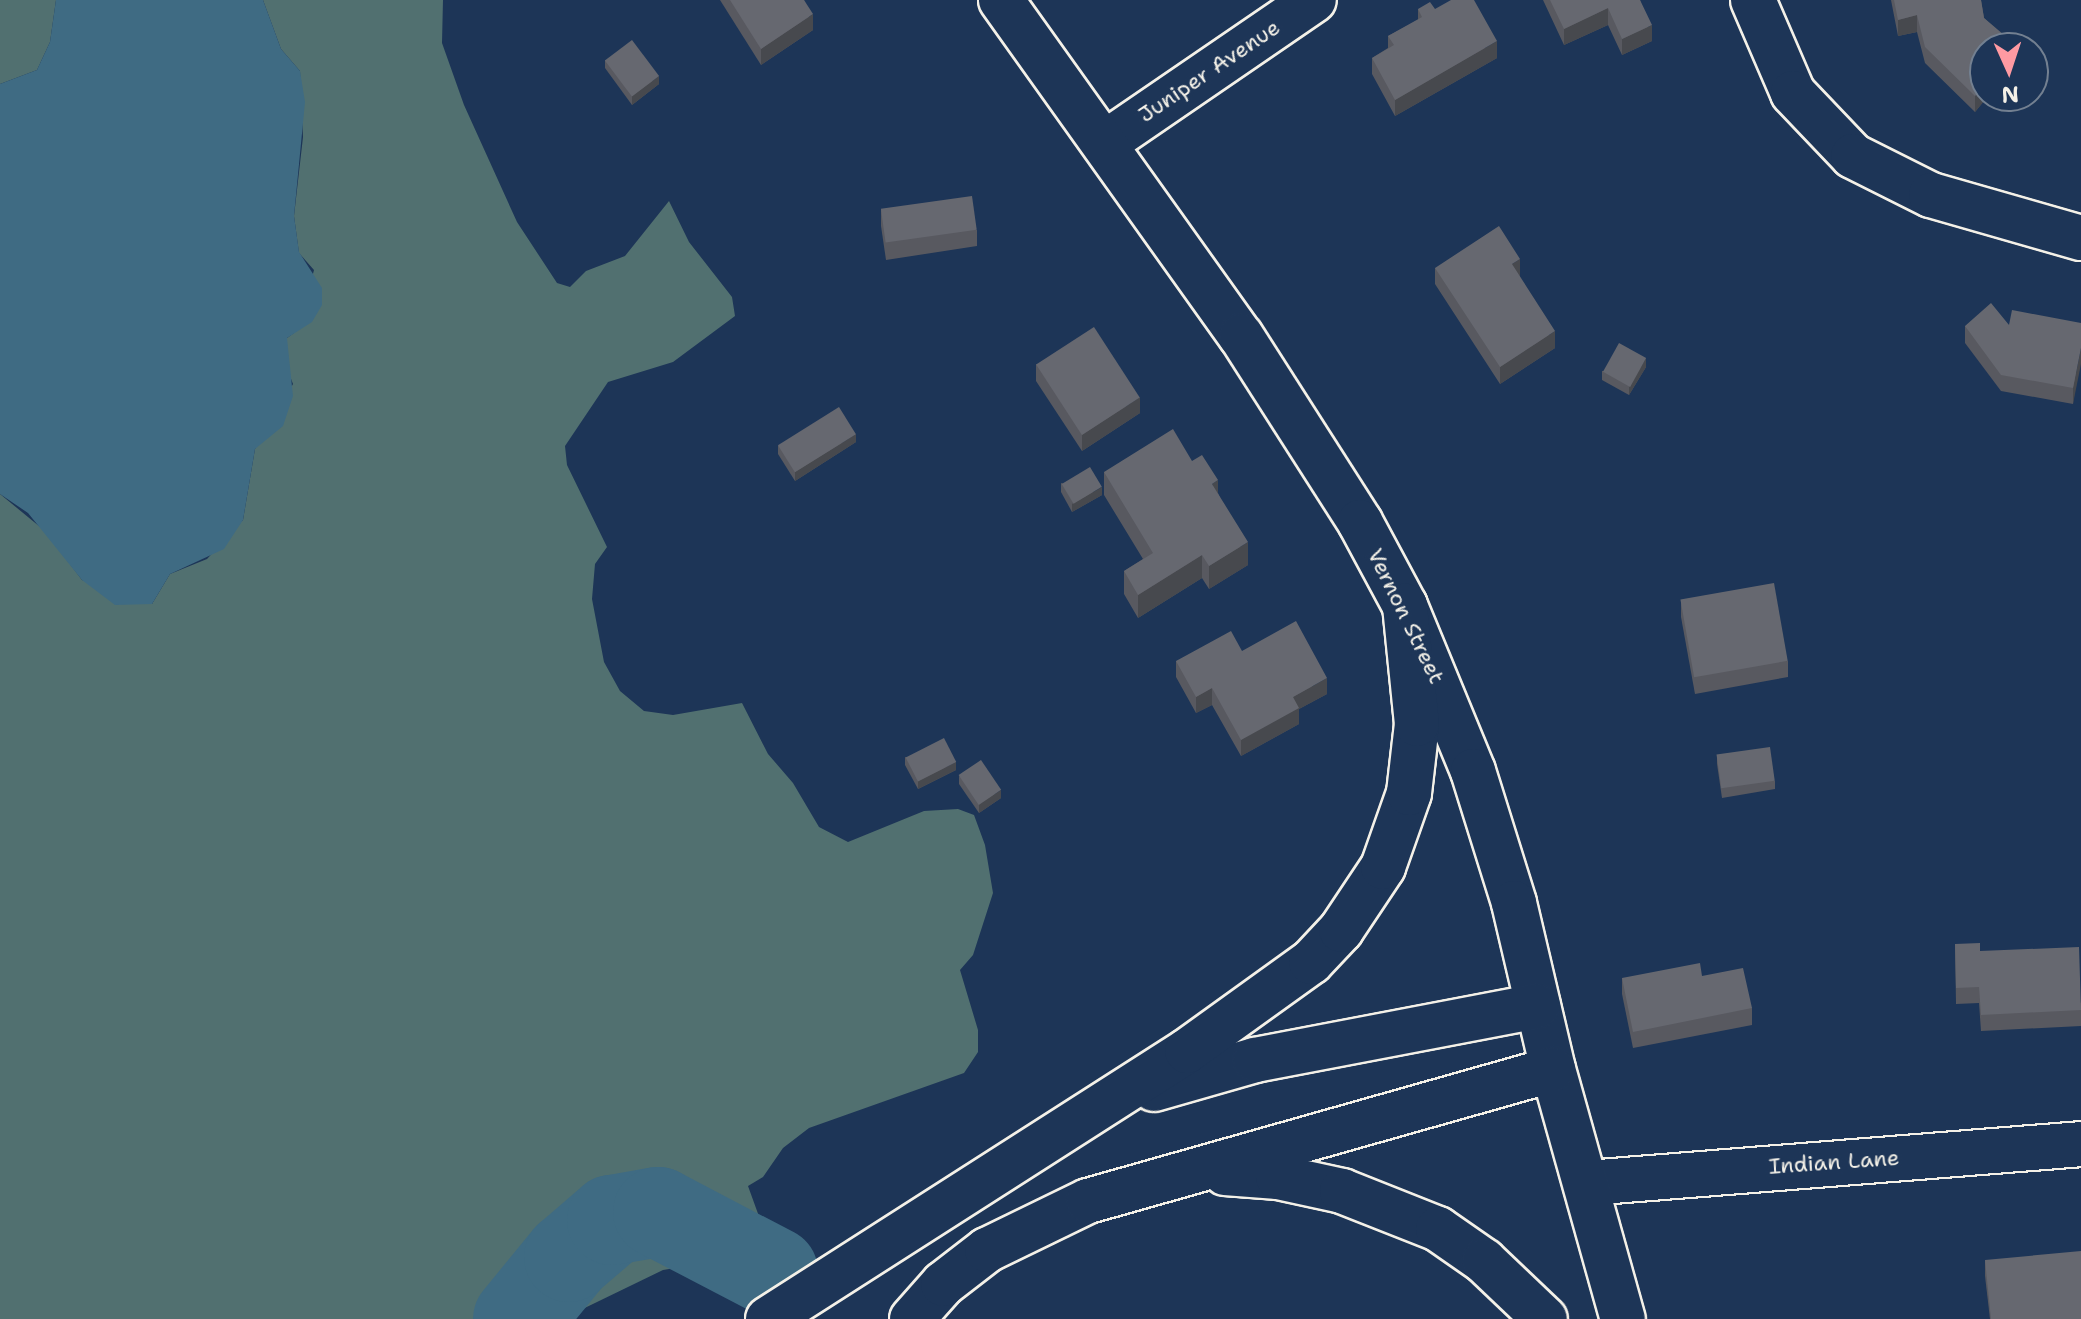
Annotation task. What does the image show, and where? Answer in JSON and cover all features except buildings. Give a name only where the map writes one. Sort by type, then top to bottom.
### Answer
[{"type":"main road","name":"Vernon Street","points":[[1001,0],[1267,376],[1360,522],[1405,606],[1473,771],[1514,903],[1553,1069],[1623,1319]]},
{"type":"main road","name":"Juniper Avenue","points":[[1105,143],[1314,0]]},
{"type":"main road","points":[[1753,0],[1793,93],[1853,156],[1931,195],[2081,238]]},
{"type":"main road","points":[[768,1319],[1094,1114],[1311,962],[1341,930],[1383,867],[1399,829],[1415,757],[1416,681],[1405,606]]},
{"type":"main road","points":[[1094,1114],[1147,1091],[1255,1060],[1538,1006]]},
{"type":"main road","points":[[912,1319],[943,1284],[1030,1224],[1088,1201],[1553,1069]]},
{"type":"main road","name":"Indian Lane","points":[[1587,1183],[2081,1144]]},
{"type":"main road","points":[[1175,1175],[1278,1177],[1386,1206],[1438,1229],[1484,1261],[1545,1319]]},
{"type":"green space","points":[[0,0],[56,0],[50,42],[37,70],[0,84]]},
{"type":"green space","points":[[263,0],[443,0],[442,43],[464,105],[517,222],[557,283],[570,287],[586,271],[625,256],[669,201],[689,242],[732,297],[735,316],[673,362],[608,382],[565,446],[567,465],[607,547],[595,564],[592,599],[604,662],[620,691],[644,711],[673,715],[742,703],[768,754],[793,783],[819,827],[848,842],[924,811],[958,809],[974,815],[985,845],[993,893],[973,955],[960,970],[978,1030],[978,1052],[964,1073],[809,1128],[783,1148],[763,1177],[748,1186],[769,1244],[733,1241],[699,1264],[663,1270],[562,1319],[0,1319],[0,494],[45,531],[82,580],[152,604],[170,574],[207,559],[243,520],[255,449],[293,384],[286,366],[287,338],[298,330],[314,270],[299,253],[294,216],[303,137],[300,71],[281,49]]},
{"type":"water","points":[[56,0],[263,0],[281,49],[300,71],[305,102],[294,216],[299,252],[322,288],[322,305],[312,322],[287,338],[293,396],[283,426],[255,449],[243,520],[224,549],[170,574],[152,604],[115,605],[82,580],[28,513],[0,494],[0,84],[37,70],[50,42]]},
{"type":"waterway","points":[[518,1319],[569,1257],[612,1220],[658,1212],[773,1272]]}]
